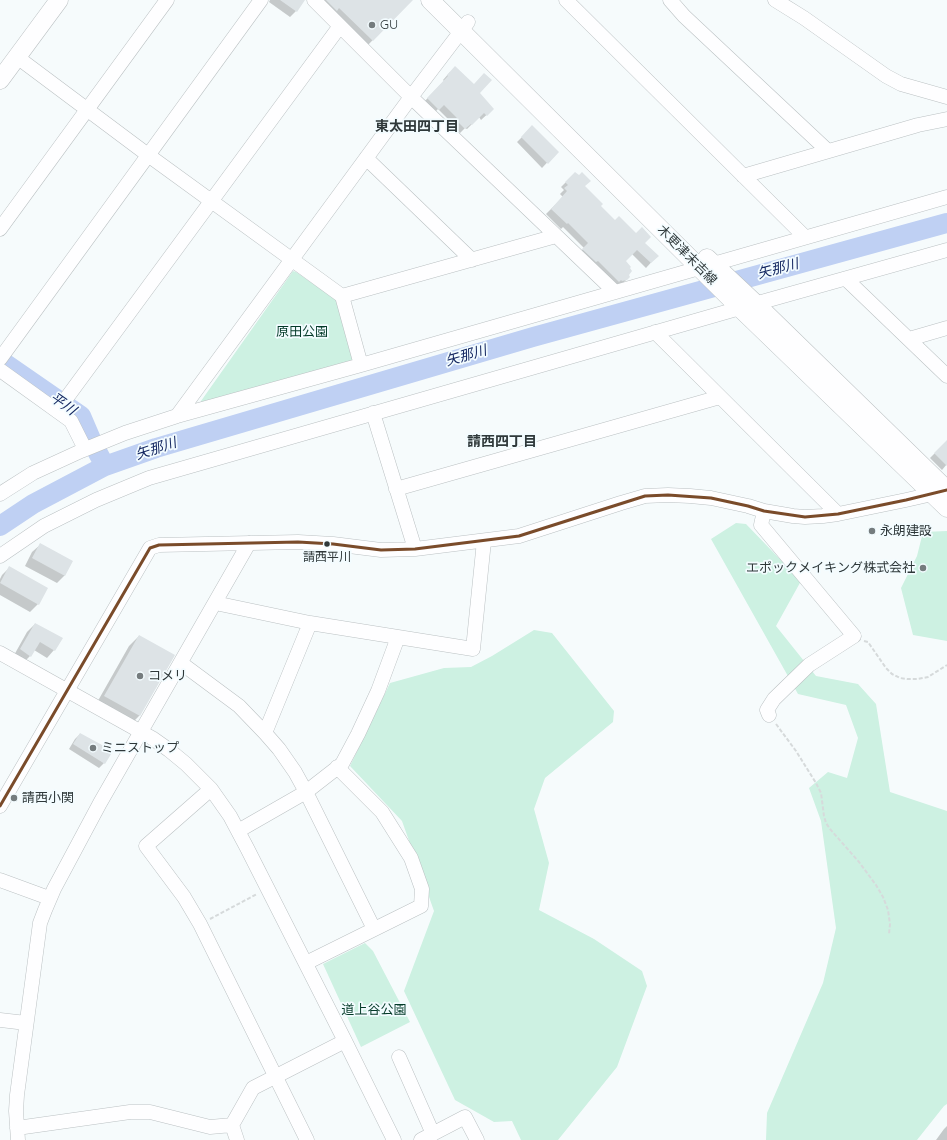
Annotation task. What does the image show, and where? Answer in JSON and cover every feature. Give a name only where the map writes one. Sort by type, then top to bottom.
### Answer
[{"type":"main road","points":[[0,80],[59,0]]},
{"type":"main road","name":"木更津末吉線","points":[[439,2],[748,306],[942,491],[947,508]]},
{"type":"street","points":[[0,229],[167,0]]},
{"type":"street","points":[[2,357],[261,0]]},
{"type":"street","points":[[314,0],[412,97],[614,291]]},
{"type":"street","points":[[566,0],[805,237]]},
{"type":"street","points":[[670,0],[684,16],[828,151]]},
{"type":"street","points":[[775,0],[804,18],[886,76],[901,84],[947,97]]},
{"type":"street","points":[[61,406],[340,26]]},
{"type":"street","points":[[177,416],[366,158],[465,26]]},
{"type":"street","points":[[17,57],[148,155],[342,296],[361,365]]},
{"type":"street","points":[[744,176],[918,125],[947,119]]},
{"type":"street","points":[[366,158],[472,260]]},
{"type":"street","points":[[1,491],[33,473],[91,447],[125,433],[177,416],[361,365],[614,291],[947,197]]},
{"type":"street","points":[[342,296],[556,236]]},
{"type":"street","points":[[0,556],[44,526],[96,500],[149,478],[655,332],[947,250]]},
{"type":"street","points":[[846,279],[947,376]]},
{"type":"street","points":[[909,339],[947,328]]},
{"type":"street","points":[[655,332],[838,514]]},
{"type":"street","points":[[0,370],[61,406],[91,447]]},
{"type":"street","points":[[396,489],[720,397]]},
{"type":"street","points":[[373,413],[415,549]]},
{"type":"street","points":[[0,806],[150,548],[159,545],[298,542],[334,544],[381,550],[415,549],[484,541],[525,534],[645,496],[668,495],[711,498],[764,511],[793,516],[823,516],[942,491]]},
{"type":"street","points":[[764,511],[761,525],[854,636],[809,665],[774,699],[767,710],[769,715]]},
{"type":"street","points":[[215,603],[310,623],[473,649],[484,541]]},
{"type":"street","points":[[232,1125],[210,1127],[150,1112],[130,1112],[18,1134],[17,1095],[40,923],[49,898],[100,804],[250,543]]},
{"type":"street","points":[[265,733],[310,623]]},
{"type":"street","points":[[238,831],[306,792],[342,764],[378,691],[398,637]]},
{"type":"street","points":[[0,653],[67,689],[169,750],[186,764],[211,789],[230,816],[268,888],[394,1140]]},
{"type":"street","points":[[181,663],[239,706],[265,733],[295,772],[374,928]]},
{"type":"street","points":[[306,963],[421,906],[422,889],[411,858],[382,812],[337,768]]},
{"type":"street","points":[[211,789],[146,846],[184,897],[200,924],[307,1140]]},
{"type":"street","points":[[0,880],[49,898]]},
{"type":"street","points":[[0,1020],[26,1023]]},
{"type":"street","points":[[237,1140],[232,1125],[253,1088],[345,1041]]},
{"type":"street","points":[[399,1057],[427,1137],[465,1117],[477,1140]]},
{"type":"path","points":[[854,636],[868,642],[886,668],[892,674],[900,678],[918,679],[928,677],[947,665]]},
{"type":"path","points":[[769,715],[796,751],[816,783],[821,793],[826,823],[859,862],[883,897],[888,910],[890,924],[889,934]]},
{"type":"path","points":[[200,924],[268,888]]},
{"type":"green space","name":"原田公園","points":[[293,271],[337,300],[356,359],[352,362],[202,404],[201,401]]},
{"type":"green space","points":[[736,523],[746,524],[801,581],[776,626],[816,676],[858,684],[876,704],[890,792],[947,811],[947,1104],[917,1140],[766,1140],[767,1113],[823,983],[836,928],[821,821],[809,788],[828,772],[847,778],[858,738],[846,705],[798,694],[711,539]]},
{"type":"green space","points":[[947,531],[947,641],[913,635],[901,588],[917,556],[923,532]]},
{"type":"green space","points":[[534,630],[552,633],[614,711],[613,722],[545,778],[534,809],[549,863],[539,910],[594,939],[642,971],[647,986],[617,1067],[558,1140],[521,1140],[512,1121],[494,1122],[455,1100],[404,991],[434,911],[402,821],[350,766],[390,683],[444,668],[471,667]]},
{"type":"green space","name":"道上谷公園","points":[[365,943],[373,951],[410,1022],[361,1047],[323,964]]},
{"type":"building","points":[[280,0],[305,0],[297,12]]},
{"type":"building","name":"GU","points":[[326,0],[413,0],[373,41],[339,8],[337,11]]},
{"type":"building","points":[[455,66],[474,84],[484,73],[492,80],[480,93],[494,109],[487,116],[484,113],[472,125],[471,124],[465,129],[457,121],[458,119],[444,105],[439,110],[427,98],[448,76],[447,75]]},
{"type":"building","points":[[532,125],[559,152],[548,164],[521,137]]},
{"type":"building","points":[[575,172],[579,175],[582,172],[591,181],[585,186],[603,204],[601,206],[615,220],[619,216],[636,233],[642,227],[651,237],[645,243],[659,256],[651,263],[637,250],[626,261],[631,267],[630,268],[632,271],[627,280],[621,280],[619,282],[598,261],[596,262],[582,249],[588,243],[551,209],[567,191],[564,188],[568,185],[565,182]]},
{"type":"building","points":[[947,440],[947,466],[934,453]]},
{"type":"building","points":[[40,543],[73,561],[65,576],[32,558]]},
{"type":"building","points":[[9,566],[48,588],[39,605],[0,583]]},
{"type":"building","points":[[35,623],[63,638],[55,651],[40,642],[31,657],[20,649]]},
{"type":"building","name":"コメリ","points":[[139,635],[175,655],[140,716],[104,696]]},
{"type":"building","name":"ミニストップ","points":[[80,733],[113,751],[105,764],[73,744]]},
{"type":"waterway","name":"矢那川","points":[[0,526],[33,504],[105,466],[156,448],[533,337],[947,223]]},
{"type":"waterway","name":"平川","points":[[0,360],[81,416],[93,444],[104,464]]},
{"type":"transit line","points":[[0,806],[150,548],[159,545],[298,542],[333,544],[381,550],[415,549],[519,536],[645,496],[668,495],[711,498],[764,511],[805,517],[838,514],[947,490]]},
{"type":"place","name":"GU","points":[[372,25]]},
{"type":"place","name":"永朗建設","points":[[872,531]]},
{"type":"place","name":"請西平川","points":[[327,544]]},
{"type":"place","name":"エポックメイキング株式会社","points":[[923,568]]},
{"type":"place","name":"コメリ","points":[[140,676]]},
{"type":"place","name":"ミニストップ","points":[[93,748]]},
{"type":"place","name":"請西小関","points":[[14,798]]},
{"type":"district","name":"東太田四丁目","points":[[417,127]]},
{"type":"district","name":"請西四丁目","points":[[502,442]]}]
